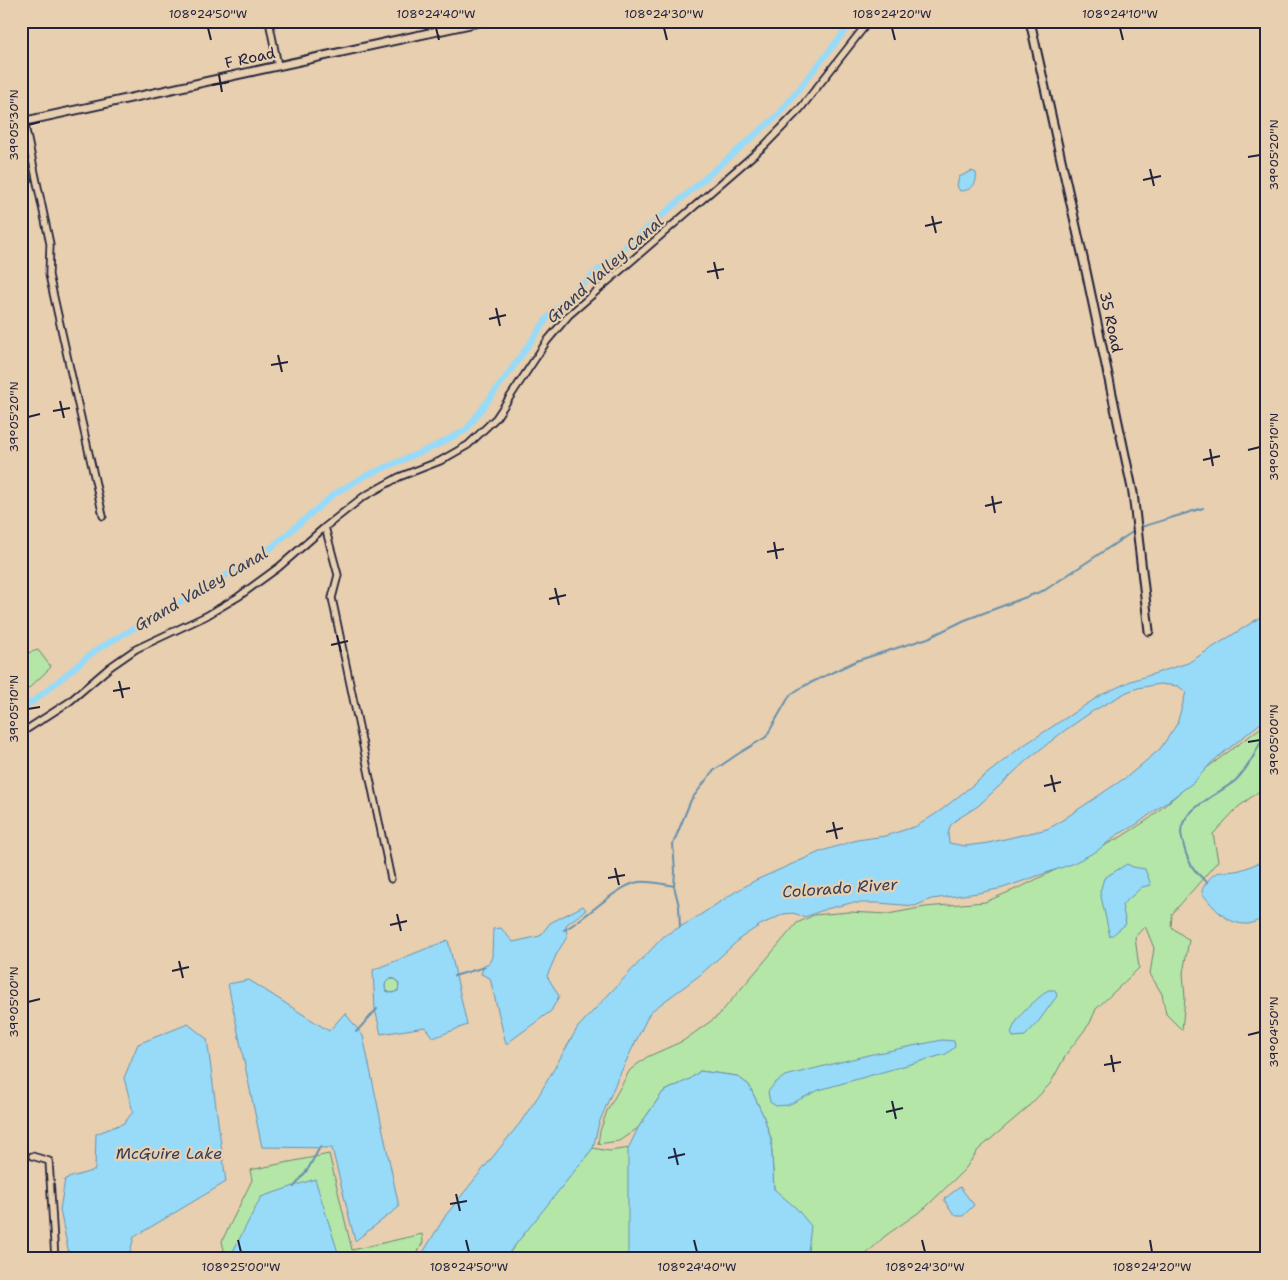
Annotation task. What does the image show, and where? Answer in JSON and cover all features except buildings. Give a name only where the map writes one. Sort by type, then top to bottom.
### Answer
[{"type":"street","points":[[269,21],[278,66]]},
{"type":"street","name":"F Road","points":[[22,121],[484,21]]},
{"type":"street","points":[[21,733],[69,702],[110,667],[136,649],[206,616],[238,597],[279,567],[363,497],[399,477],[440,461],[468,445],[484,431],[510,400],[547,341],[569,315],[764,146],[800,109],[869,21]]},
{"type":"street","name":"35 Road","points":[[1030,21],[1133,493],[1149,630]]},
{"type":"street","points":[[22,121],[50,244],[49,275],[103,516]]},
{"type":"street","points":[[325,527],[338,575],[332,598],[390,879]]},
{"type":"street","points":[[32,1156],[49,1161],[55,1259]]},
{"type":"green space","points":[[38,650],[51,667],[26,691],[21,666],[21,655]]},
{"type":"green space","points":[[1267,723],[1267,785],[1237,808],[1213,834],[1218,861],[1172,914],[1171,927],[1189,940],[1183,973],[1185,998],[1182,1030],[1166,1014],[1162,994],[1150,974],[1154,948],[1145,926],[1135,937],[1139,968],[1096,1009],[1090,1023],[1067,1053],[1050,1084],[1027,1108],[978,1150],[965,1169],[925,1208],[885,1236],[861,1259],[799,1259],[808,1251],[774,1189],[771,1139],[763,1115],[749,1085],[737,1076],[700,1071],[690,1079],[663,1092],[638,1128],[619,1141],[598,1144],[607,1111],[630,1070],[647,1057],[683,1041],[718,1016],[797,923],[814,915],[849,912],[888,914],[925,907],[985,902],[1023,886],[1121,837],[1149,819],[1204,770]]},
{"type":"green space","points":[[389,979],[395,979],[399,986],[395,993],[389,993],[385,989],[385,983]]},
{"type":"green space","points":[[593,1148],[609,1151],[631,1148],[630,1259],[505,1259],[529,1226]]},
{"type":"green space","points":[[329,1154],[352,1250],[422,1234],[423,1242],[414,1259],[226,1259],[222,1241],[252,1180],[250,1170]]},
{"type":"water","points":[[972,171],[976,173],[975,184],[967,190],[960,191],[957,186],[959,177]]},
{"type":"water","name":"Colorado River","points":[[1267,613],[1267,718],[1213,761],[1194,782],[1097,851],[1072,864],[1003,888],[931,899],[915,906],[851,903],[826,909],[805,917],[793,913],[784,914],[760,925],[742,937],[700,975],[650,1012],[617,1080],[599,1123],[593,1148],[504,1259],[419,1259],[446,1215],[520,1123],[539,1095],[578,1027],[664,936],[756,880],[822,851],[857,840],[885,836],[917,826],[940,811],[1021,747],[1101,695],[1131,681],[1188,663]],"holes":[[[1160,684],[1178,686],[1186,692],[1177,724],[1160,749],[1128,776],[1047,829],[988,843],[965,846],[949,843],[948,834],[950,826],[956,820],[978,806],[1028,759],[1093,711],[1138,688]]]},
{"type":"water","points":[[1258,863],[1267,864],[1267,916],[1248,924],[1240,924],[1227,919],[1202,893],[1203,888],[1216,873],[1247,868]]},
{"type":"water","points":[[1127,864],[1145,869],[1151,885],[1142,887],[1122,905],[1126,924],[1110,937],[1100,892],[1104,878]]},
{"type":"water","points":[[583,906],[586,910],[566,925],[567,937],[557,953],[547,976],[559,996],[551,1011],[506,1044],[490,978],[481,974],[484,965],[489,963],[492,957],[493,929],[501,928],[513,942],[540,936],[550,923]]},
{"type":"water","points":[[448,940],[467,1025],[433,1038],[425,1027],[381,1034],[375,1009],[373,970]],"holes":[[[390,978],[395,979],[399,984],[398,991],[392,993],[386,991],[385,985],[387,981]]]},
{"type":"water","points":[[249,980],[329,1031],[345,1013],[363,1036],[399,1207],[355,1241],[332,1148],[262,1147],[228,984]]},
{"type":"water","points":[[1048,990],[1055,990],[1057,996],[1038,1022],[1025,1036],[1013,1037],[1011,1033],[1017,1020],[1026,1009]]},
{"type":"water","name":"McGuire Lake","points":[[188,1024],[207,1039],[226,1182],[134,1237],[130,1252],[111,1259],[70,1259],[60,1210],[65,1179],[95,1170],[96,1134],[124,1123],[133,1112],[124,1078],[138,1044]]},
{"type":"water","points":[[942,1040],[954,1041],[955,1047],[946,1054],[819,1090],[788,1105],[776,1106],[770,1102],[768,1092],[775,1083],[785,1076],[868,1055]]},
{"type":"water","points":[[700,1071],[737,1076],[749,1085],[763,1115],[771,1139],[774,1189],[796,1208],[811,1226],[808,1251],[799,1259],[628,1259],[628,1149],[638,1128],[663,1092],[690,1079]]},
{"type":"water","points":[[315,1179],[340,1259],[229,1259],[261,1197]]},
{"type":"water","points":[[960,1187],[974,1205],[963,1216],[957,1216],[950,1210],[944,1199]]},
{"type":"waterway","name":"Grand Valley Canal","points":[[21,709],[35,700],[96,650],[265,553],[334,494],[365,476],[433,447],[466,430],[548,317],[571,294],[778,115],[853,21]]},
{"type":"waterway","points":[[1138,528],[1203,508]]},
{"type":"waterway","points":[[680,927],[679,906],[674,886],[673,844],[691,800],[713,771],[766,737],[790,695],[802,687],[856,661],[928,638],[965,620],[1045,590],[1134,531]]},
{"type":"waterway","points":[[1207,882],[1198,874],[1187,857],[1181,835],[1183,824],[1187,816],[1194,809],[1241,775],[1254,755],[1267,727]]},
{"type":"waterway","points":[[564,930],[630,884],[648,882],[674,886]]},
{"type":"waterway","points":[[454,976],[485,967]]},
{"type":"waterway","points":[[356,1032],[377,1009]]},
{"type":"waterway","points":[[294,1187],[308,1169],[320,1147]]}]
